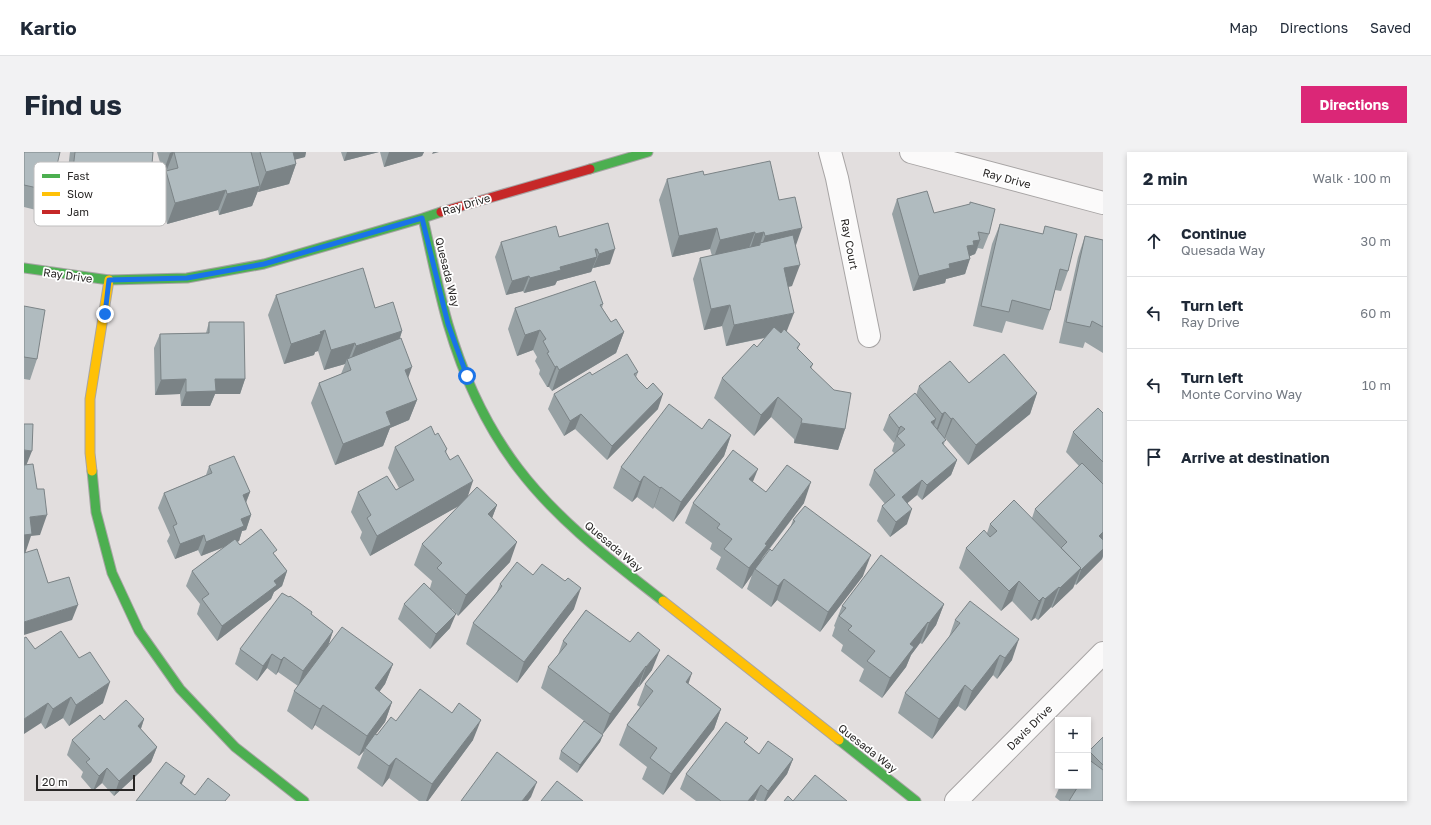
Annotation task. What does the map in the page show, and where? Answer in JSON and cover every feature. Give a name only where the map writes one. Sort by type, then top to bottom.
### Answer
[{"type":"street","name":"Ray Drive","points":[[24,268],[109,280],[187,278],[264,264],[648,152]]},
{"type":"street","name":"Ray Court","points":[[830,152],[869,336]]},
{"type":"street","name":"Ray Drive","points":[[911,152],[1103,203]]},
{"type":"street","name":"Quesada Way","points":[[422,218],[448,324],[467,376],[489,422],[518,468],[555,511],[599,551],[916,801]]},
{"type":"street","points":[[109,280],[105,314],[90,399],[90,454],[96,512],[112,573],[139,631],[180,689],[235,747],[304,801]]},
{"type":"street","name":"Davis Drive","points":[[956,801],[1103,653]]},
{"type":"building","points":[[24,152],[60,152],[58,162],[34,162],[34,187],[24,185]]},
{"type":"building","points":[[75,152],[153,152],[152,162],[74,162]]},
{"type":"building","points":[[174,152],[251,152],[260,186],[227,194],[226,190],[175,203],[166,171],[178,168]]},
{"type":"building","points":[[260,152],[293,152],[296,164],[266,172]]},
{"type":"building","points":[[770,161],[779,200],[795,197],[802,228],[765,236],[764,232],[755,234],[755,232],[720,240],[717,228],[679,236],[667,179],[703,171],[704,175]]},
{"type":"building","points":[[927,191],[934,213],[970,204],[970,202],[995,209],[989,234],[978,232],[980,240],[973,241],[974,245],[967,246],[970,259],[949,264],[950,268],[919,276],[897,199]]},
{"type":"building","points":[[608,223],[615,249],[599,254],[597,249],[595,249],[597,257],[560,267],[561,270],[512,281],[501,242],[556,226],[559,237]]},
{"type":"building","points":[[1000,224],[1043,234],[1045,226],[1077,234],[1068,271],[1060,269],[1050,310],[1012,300],[1009,312],[981,306]]},
{"type":"building","points":[[793,235],[800,265],[784,268],[794,313],[734,325],[730,305],[711,309],[700,258],[760,245],[760,243]]},
{"type":"building","points":[[1085,236],[1103,240],[1103,327],[1092,321],[1090,327],[1066,322]]},
{"type":"building","points":[[363,268],[375,308],[393,302],[402,331],[356,346],[355,343],[331,350],[325,330],[320,332],[321,334],[291,344],[276,295]]},
{"type":"building","points":[[595,281],[603,304],[600,305],[611,322],[616,319],[624,332],[559,370],[557,366],[555,367],[547,353],[549,352],[543,341],[546,339],[540,330],[525,335],[515,308]]},
{"type":"building","points":[[24,306],[45,310],[37,359],[24,357]]},
{"type":"building","points":[[209,322],[244,322],[245,379],[215,379],[216,391],[186,392],[186,379],[161,380],[160,334],[209,333]]},
{"type":"building","points":[[774,327],[781,333],[784,329],[800,344],[797,348],[813,364],[810,367],[834,390],[851,393],[845,429],[801,423],[802,419],[778,397],[761,415],[722,378],[754,344],[757,347]]},
{"type":"building","points":[[401,338],[412,367],[405,370],[417,400],[386,412],[391,425],[343,444],[319,383],[351,370],[347,359]]},
{"type":"building","points":[[627,354],[638,372],[634,374],[638,380],[647,389],[653,383],[663,394],[612,446],[581,414],[570,421],[554,394],[590,372],[592,375]]},
{"type":"building","points":[[1004,354],[1037,393],[976,445],[953,418],[951,419],[945,412],[942,414],[919,386],[950,361],[969,383]]},
{"type":"building","points":[[915,393],[936,419],[931,422],[946,440],[942,443],[957,460],[927,485],[922,480],[902,497],[912,509],[896,522],[882,506],[895,495],[874,470],[905,445],[897,436],[905,429],[901,426],[899,428],[889,415]]},
{"type":"building","points":[[669,404],[702,429],[709,419],[731,435],[681,502],[644,476],[640,482],[621,467]]},
{"type":"building","points":[[1098,408],[1103,413],[1103,462],[1073,432]]},
{"type":"building","points":[[24,424],[33,424],[32,451],[24,450]]},
{"type":"building","points":[[431,426],[435,435],[438,433],[447,449],[445,451],[450,460],[458,455],[473,481],[377,536],[367,518],[371,515],[358,492],[387,476],[396,490],[414,480],[395,447]]},
{"type":"building","points":[[733,450],[758,469],[749,479],[766,492],[787,465],[811,482],[749,568],[724,549],[732,539],[717,528],[720,524],[693,503]]},
{"type":"building","points":[[234,456],[250,492],[243,495],[251,515],[241,519],[244,526],[206,542],[204,535],[180,544],[173,526],[177,524],[164,493],[212,473],[209,466]]},
{"type":"building","points":[[1082,463],[1103,484],[1103,532],[1099,536],[1103,540],[1103,549],[1081,570],[1081,568],[1061,548],[1067,542],[1035,509]]},
{"type":"building","points":[[33,464],[37,489],[44,489],[47,515],[30,517],[32,534],[24,535],[24,465]]},
{"type":"building","points":[[477,487],[497,505],[488,514],[517,542],[466,595],[437,568],[442,563],[422,544]]},
{"type":"building","points":[[1014,500],[1081,568],[1060,588],[1059,587],[1045,599],[1043,597],[1039,601],[1019,581],[1009,591],[966,548],[984,530],[990,537],[997,531],[990,524]]},
{"type":"building","points":[[805,506],[871,555],[828,612],[784,579],[778,586],[755,569],[770,549],[772,551],[795,521],[793,520]]},
{"type":"building","points":[[261,529],[277,550],[273,553],[287,571],[274,581],[277,585],[222,626],[202,599],[209,594],[192,571],[235,539],[240,545]]},
{"type":"building","points":[[37,549],[48,583],[69,577],[78,605],[24,622],[24,553]]},
{"type":"building","points":[[881,555],[944,604],[910,644],[914,647],[890,678],[867,661],[875,651],[848,630],[852,626],[839,616],[846,608],[842,606]]},
{"type":"building","points":[[517,562],[533,575],[542,564],[565,581],[568,578],[581,588],[524,662],[473,623],[502,586],[500,584]]},
{"type":"building","points":[[424,583],[456,614],[436,634],[404,604]]},
{"type":"building","points":[[282,593],[289,597],[290,596],[312,612],[311,614],[333,631],[303,671],[284,657],[281,660],[272,654],[263,666],[240,649]]},
{"type":"building","points":[[970,601],[1019,639],[1005,658],[1000,655],[972,691],[965,685],[939,719],[905,693],[960,623],[955,620]]},
{"type":"building","points":[[586,610],[630,642],[638,632],[660,650],[610,714],[548,667],[567,644],[563,641]]},
{"type":"building","points":[[342,627],[393,664],[375,688],[392,702],[367,736],[323,705],[320,709],[294,691]]},
{"type":"building","points":[[61,631],[79,658],[90,652],[110,682],[76,705],[71,697],[53,709],[48,703],[24,719],[24,638],[26,637],[35,649]]},
{"type":"building","points":[[668,655],[692,673],[686,682],[721,709],[671,774],[650,758],[657,748],[627,725],[653,691],[645,684]]},
{"type":"building","points":[[420,689],[452,713],[459,703],[481,720],[432,784],[396,758],[389,766],[365,748],[375,734],[377,735],[391,717],[396,721]]},
{"type":"building","points":[[126,700],[144,719],[138,726],[157,747],[119,781],[107,768],[99,776],[86,762],[90,759],[72,740],[100,715],[104,720]]},
{"type":"building","points":[[584,721],[603,735],[580,765],[561,751]]},
{"type":"building","points":[[726,722],[748,738],[744,742],[759,754],[768,741],[793,759],[768,791],[761,785],[748,801],[721,801],[686,774]]},
{"type":"building","points":[[1103,737],[1103,765],[1091,753],[1091,749]]},
{"type":"building","points":[[497,752],[537,782],[522,801],[461,801]]},
{"type":"building","points":[[1091,761],[1103,770],[1103,801],[1069,801],[1076,789],[1091,789]]},
{"type":"building","points":[[166,762],[185,776],[180,783],[195,795],[208,778],[230,795],[225,801],[136,801]]},
{"type":"building","points":[[815,775],[847,801],[793,801]]},
{"type":"building","points":[[557,781],[583,801],[541,801]]},
{"type":"building","points":[[788,796],[793,801],[784,801]]},
{"type":"traffic: fast","points":[[590,169],[648,152]]},
{"type":"traffic: fast","points":[[24,268],[109,280],[187,278],[264,264],[441,212]]},
{"type":"traffic: fast","points":[[423,218],[441,298],[454,343],[468,381],[506,452],[550,506],[624,571],[663,601]]},
{"type":"traffic: fast","points":[[92,471],[96,512],[112,573],[139,631],[180,689],[235,747],[304,801]]},
{"type":"traffic: fast","points":[[839,740],[916,801]]},
{"type":"traffic: slow","points":[[92,471],[90,453],[90,399],[109,280]]},
{"type":"traffic: slow","points":[[663,601],[839,740]]},
{"type":"traffic: jam","points":[[441,212],[590,169]]},
{"type":"route","points":[[105,314],[109,280],[187,278],[264,264],[422,218],[448,324],[467,376]]}]
